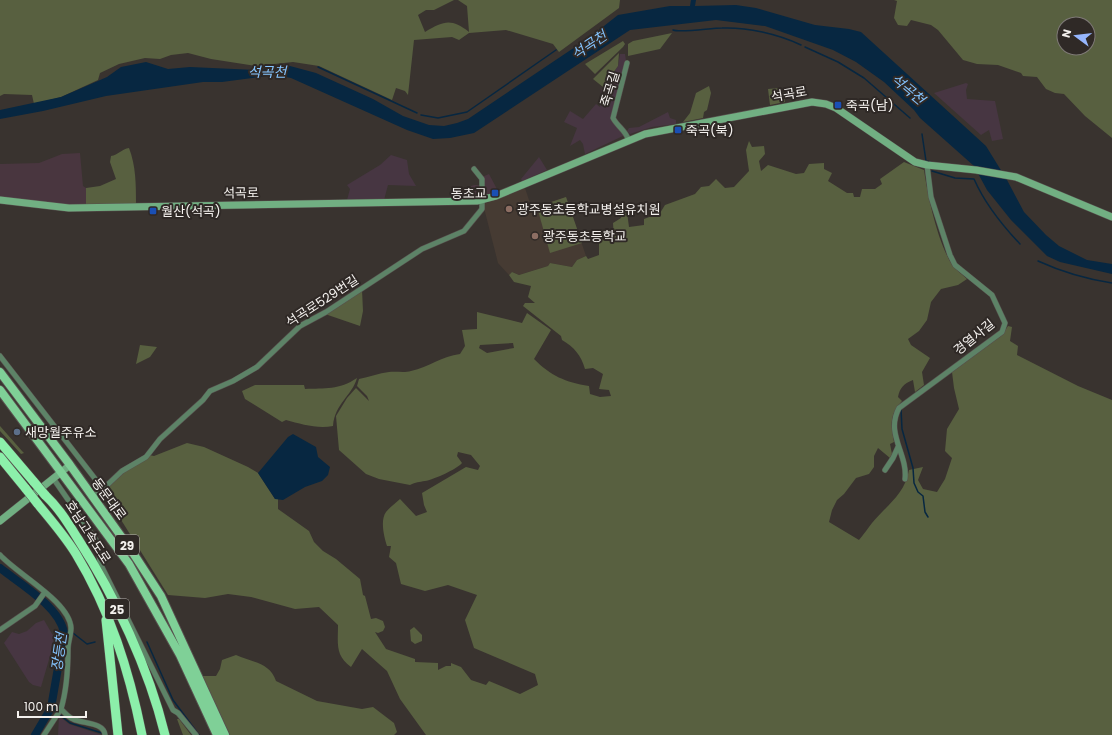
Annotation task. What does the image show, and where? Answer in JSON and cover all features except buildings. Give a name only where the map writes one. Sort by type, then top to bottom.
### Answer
[{"type":"highway","name":"호남고속도로","points":[[0,442],[45,495],[57,505],[96,567],[134,648],[159,710],[165,735]]},
{"type":"highway","name":"호남고속도로","points":[[0,457],[38,503],[75,553],[105,607],[122,654],[142,735]]},
{"type":"highway","name":"호남고속도로","points":[[105,607],[118,735]]},
{"type":"highway","name":"호남고속도로","points":[[134,648],[169,735]]},
{"type":"main road","name":"동문대로","points":[[0,372],[70,465],[161,596],[225,735]]},
{"type":"main road","name":"동문대로","points":[[0,390],[118,548],[141,582],[180,656],[218,735]]},
{"type":"street","name":"죽곡길","points":[[627,64],[613,118],[620,128],[627,134],[628,139]]},
{"type":"street","name":"석곡로","points":[[1,201],[69,208],[396,203],[482,200],[502,194],[628,139],[666,129],[812,102],[826,104],[836,108],[907,158],[927,165],[1006,174],[1112,217]]},
{"type":"street","name":"경열사길","points":[[905,479],[906,470],[898,447],[894,422],[898,408],[1002,332],[1004,328],[1001,313],[992,295],[955,265],[931,197],[927,165]]},
{"type":"street","points":[[474,169],[482,179],[482,200]]},
{"type":"street","name":"석곡로529번길","points":[[93,497],[122,471],[146,457],[160,439],[203,400],[210,391],[233,382],[256,367],[300,326],[326,312],[422,249],[464,231],[482,209],[482,200]]},
{"type":"street","points":[[0,356],[103,489]]},
{"type":"street","points":[[885,470],[898,447]]},
{"type":"street","points":[[0,521],[70,465]]},
{"type":"street","points":[[53,478],[98,543],[100,563],[173,710],[178,713],[196,735]]},
{"type":"street","points":[[0,555],[10,566],[61,606],[71,628],[68,640],[68,673],[61,709],[44,735]]},
{"type":"street","points":[[0,630],[37,604],[45,593]]},
{"type":"street","points":[[61,709],[74,719],[101,727],[105,730],[105,735]]},
{"type":"shaded area","points":[[620,54],[625,54],[627,67],[612,116],[625,135],[585,154],[583,144],[580,140],[570,146],[577,128],[564,122],[570,111],[583,119],[596,104],[600,107],[601,90],[618,66]]},
{"type":"shaded area","points":[[966,83],[968,84],[966,90],[967,99],[995,101],[1003,139],[992,141],[989,130],[981,135],[934,93]]},
{"type":"shaded area","points":[[668,112],[670,118],[676,120],[676,124],[652,127],[630,134],[627,131],[629,128],[639,127]]},
{"type":"shaded area","points":[[80,153],[83,186],[86,188],[86,204],[51,204],[0,197],[0,164],[39,163],[62,154]]},
{"type":"shaded area","points":[[391,155],[407,160],[409,174],[416,186],[388,185],[384,200],[347,200],[350,189],[347,185],[380,165]]},
{"type":"shaded area","points":[[539,157],[547,170],[522,181],[521,179]]},
{"type":"shaded area","points":[[489,174],[498,191],[485,196],[482,177]]},
{"type":"shaded area","points":[[480,185],[480,197],[454,198],[454,189]]},
{"type":"shaded area","name":"광주동초등학교","points":[[525,188],[531,206],[534,207],[566,197],[586,256],[577,260],[572,267],[550,263],[548,266],[519,275],[512,272],[509,275],[498,263],[483,204]]},
{"type":"shaded area","points":[[44,620],[55,639],[41,687],[33,685],[29,682],[4,643],[12,632],[19,634],[27,631],[36,623]]},
{"type":"shaded area","points":[[59,716],[69,724],[102,735],[58,735]]},
{"type":"green space","points":[[0,0],[454,0],[434,10],[426,10],[418,15],[425,32],[443,23],[452,23],[469,32],[467,6],[458,0],[620,0],[619,8],[559,52],[553,44],[506,30],[469,33],[459,40],[452,37],[414,40],[408,95],[405,91],[396,88],[392,100],[319,66],[293,62],[256,66],[211,59],[188,53],[171,55],[160,59],[145,58],[119,64],[100,73],[98,80],[61,97],[34,104],[32,95],[4,94],[0,96]]},
{"type":"green space","points":[[894,0],[1112,0],[1112,138],[1085,116],[1064,94],[1055,93],[1046,89],[1037,77],[1023,76],[1021,73],[998,65],[977,64],[963,60],[938,30],[931,25],[911,20],[907,26],[898,25],[894,18],[897,1]]},
{"type":"green space","points":[[672,33],[660,49],[628,56],[628,44],[633,41]]},
{"type":"green space","points":[[623,41],[625,44],[623,47],[595,74],[585,64]]},
{"type":"green space","points":[[619,53],[618,66],[603,87],[593,79]]},
{"type":"green space","points":[[709,86],[711,93],[707,110],[704,112],[703,118],[683,122],[690,113],[696,93]]},
{"type":"green space","points":[[780,88],[780,92],[784,92],[785,102],[770,105],[768,89]]},
{"type":"green space","points":[[749,141],[752,147],[764,146],[765,154],[759,161],[761,171],[768,165],[796,174],[804,173],[809,164],[824,163],[824,169],[832,173],[828,181],[847,193],[853,193],[854,197],[860,197],[862,189],[875,189],[882,184],[880,179],[904,162],[924,170],[931,206],[943,246],[953,266],[967,279],[958,285],[941,289],[931,302],[927,320],[919,331],[908,339],[911,345],[930,358],[922,372],[924,385],[915,392],[913,380],[904,385],[901,389],[898,397],[902,401],[895,411],[892,420],[894,442],[890,444],[892,454],[890,458],[878,448],[874,456],[874,467],[869,474],[856,478],[844,494],[837,500],[832,510],[829,522],[859,540],[872,523],[895,499],[904,486],[909,470],[923,467],[918,480],[923,489],[937,492],[945,479],[952,458],[945,451],[947,429],[959,409],[952,372],[1002,335],[1008,326],[1012,327],[1010,341],[1018,346],[1017,355],[1078,386],[1112,400],[1112,735],[426,735],[400,699],[387,671],[362,649],[351,667],[346,663],[338,649],[338,625],[319,607],[295,609],[251,597],[228,594],[205,598],[168,595],[103,491],[123,473],[149,455],[154,456],[187,443],[204,447],[258,473],[275,499],[278,499],[278,509],[309,531],[314,542],[323,551],[336,559],[360,579],[363,595],[365,596],[371,619],[376,618],[383,621],[385,627],[383,631],[378,633],[375,632],[386,649],[415,659],[415,662],[438,663],[438,670],[446,666],[451,666],[451,663],[461,667],[471,680],[486,685],[489,681],[520,694],[538,685],[535,674],[474,648],[465,620],[477,595],[448,585],[425,591],[401,584],[396,563],[389,557],[391,546],[387,546],[383,519],[389,508],[400,499],[416,516],[427,512],[422,493],[466,467],[478,470],[480,466],[471,455],[458,452],[457,456],[462,463],[450,471],[433,479],[410,485],[379,479],[366,474],[339,450],[336,416],[347,398],[356,388],[369,401],[367,396],[357,386],[359,379],[385,373],[411,371],[447,357],[460,354],[465,346],[462,330],[477,329],[477,312],[522,323],[527,313],[551,330],[534,359],[540,365],[546,370],[566,380],[589,386],[590,394],[600,397],[611,396],[609,390],[599,389],[603,374],[593,368],[585,369],[579,356],[562,340],[561,336],[523,306],[525,303],[535,303],[528,297],[531,286],[514,282],[509,275],[512,272],[519,275],[548,266],[550,263],[572,267],[577,260],[586,256],[588,259],[599,255],[599,240],[614,239],[613,223],[621,218],[622,213],[627,212],[629,227],[644,225],[644,219],[660,213],[665,205],[695,194],[701,187],[709,186],[716,179],[725,188],[734,187],[749,171],[746,150]],"holes":[[[513,343],[514,348],[487,353],[479,348],[480,345]]]},
{"type":"green space","points":[[129,148],[136,183],[136,204],[86,204],[86,188],[100,186],[116,179],[110,162],[111,156]]},
{"type":"green space","points":[[566,197],[582,243],[550,253],[537,207]]},
{"type":"green space","points":[[362,290],[363,311],[360,326],[325,314]]},
{"type":"green space","points":[[140,345],[157,347],[150,357],[136,364]]},
{"type":"green space","points":[[357,378],[355,384],[337,411],[333,426],[327,427],[309,426],[286,420],[282,422],[245,399],[242,391],[255,385],[304,385],[305,389],[332,388],[344,385]]},
{"type":"green space","points":[[0,426],[24,453],[21,454],[0,431]]},
{"type":"green space","points":[[414,627],[422,635],[422,641],[415,644],[411,641],[410,630]]},
{"type":"green space","points":[[236,655],[265,666],[276,681],[317,701],[362,709],[373,707],[394,723],[397,732],[394,735],[230,735],[202,676],[216,676],[220,669],[222,660]]},
{"type":"green space","points":[[177,719],[179,719],[191,735],[183,735]]},
{"type":"water","name":"석곡천","points":[[691,0],[696,0],[695,6],[736,5],[756,8],[815,25],[861,32],[986,146],[1007,180],[1024,212],[1046,235],[1059,246],[1087,260],[1112,264],[1112,274],[1060,262],[1047,256],[1011,220],[987,190],[974,166],[920,118],[914,110],[884,82],[856,62],[833,50],[765,26],[716,20],[630,30],[474,133],[450,138],[433,139],[407,130],[291,78],[275,75],[222,82],[203,82],[106,96],[43,111],[0,119],[0,110],[61,97],[107,77],[121,67],[146,62],[168,69],[190,67],[257,70],[290,66],[316,73],[373,99],[403,116],[429,125],[444,126],[468,119],[590,37],[618,15],[670,6],[690,6]]},
{"type":"water","points":[[293,434],[316,447],[318,457],[330,467],[328,475],[322,481],[305,487],[283,500],[275,499],[258,473],[288,437]]},
{"type":"waterway","points":[[673,30],[682,31],[722,28],[752,30],[801,45]]},
{"type":"waterway","points":[[805,47],[838,62],[864,78],[910,118]]},
{"type":"waterway","points":[[421,115],[438,118],[467,112],[556,50]]},
{"type":"waterway","points":[[318,67],[417,113]]},
{"type":"waterway","points":[[922,134],[926,161],[931,162]]},
{"type":"waterway","points":[[932,171],[955,178],[974,179],[983,197],[994,213],[1020,244]]},
{"type":"waterway","points":[[1038,261],[1074,275],[1112,283]]},
{"type":"waterway","points":[[901,409],[902,429],[913,468],[914,483],[918,492],[923,496],[925,512],[928,517]]},
{"type":"waterway","name":"장등천","points":[[0,568],[28,588],[47,605],[61,623],[64,633],[51,708],[35,735]]},
{"type":"waterway","name":"장등천","points":[[64,633],[68,631]]},
{"type":"waterway","points":[[73,633],[87,644],[95,642]]},
{"type":"waterway","points":[[147,642],[173,700],[199,735]]},
{"type":"waterway","name":"장등천","points":[[51,708],[57,713]]},
{"type":"waterway","points":[[60,715],[70,723],[102,733]]},
{"type":"place","name":"죽곡(남)","points":[[838,105]]},
{"type":"place","name":"죽곡(북)","points":[[678,130]]},
{"type":"place","name":"동초교","points":[[495,193]]},
{"type":"place","name":"광주동초등학교병설유치원","points":[[509,209]]},
{"type":"place","name":"월산(석곡)","points":[[153,211]]},
{"type":"place","name":"광주동초등학교","points":[[535,236]]},
{"type":"place","name":"새망월주유소","points":[[17,432]]}]
